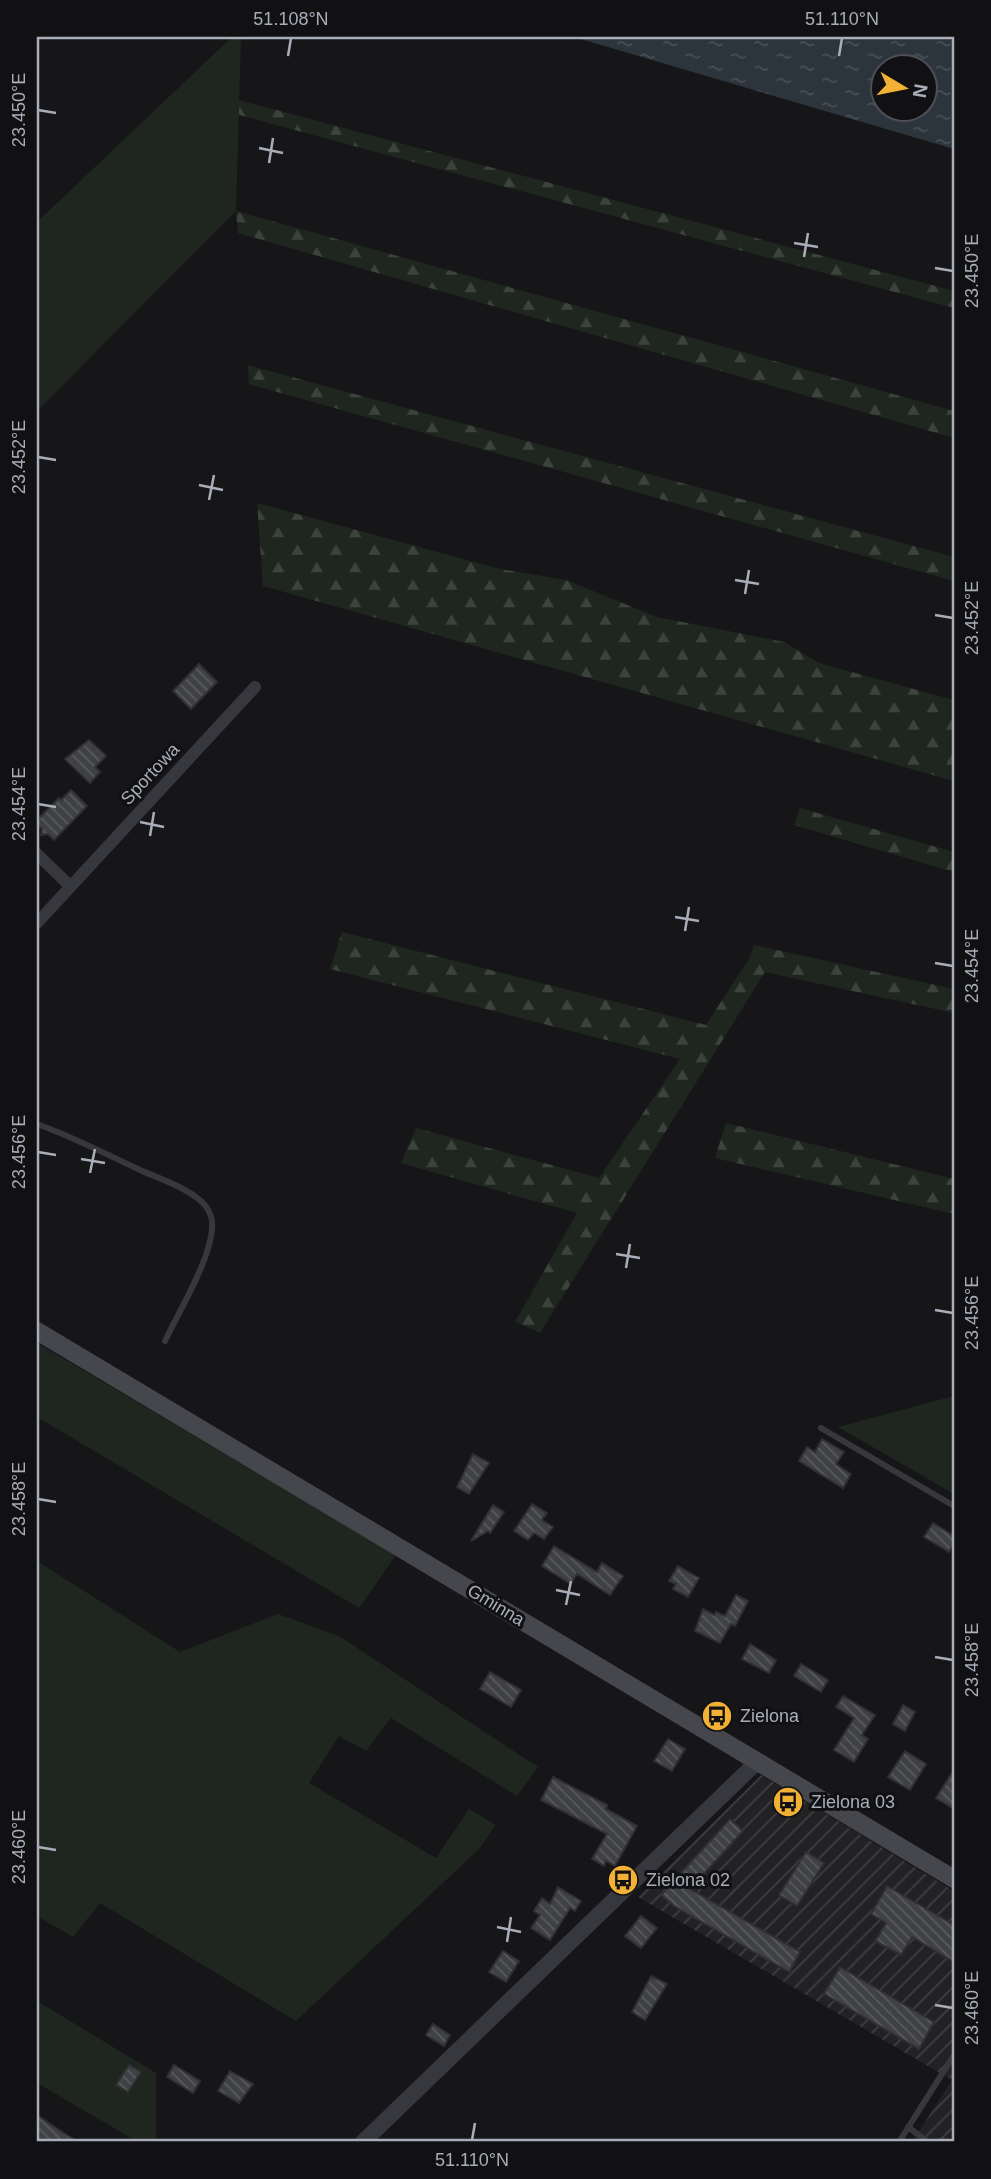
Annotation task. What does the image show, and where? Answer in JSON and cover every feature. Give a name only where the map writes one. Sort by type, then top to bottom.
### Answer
[{"type":"main road","name":"Gminna","points":[[37,1331],[954,1879]]},
{"type":"street","name":"Sportowa","points":[[37,923],[255,687]]},
{"type":"street","points":[[37,853],[70,886]]},
{"type":"street","points":[[363,2142],[758,1761]]},
{"type":"lane","points":[[37,1124],[165,1181],[195,1197],[210,1212],[212,1224],[208,1251],[165,1341]]},
{"type":"lane","points":[[821,1428],[954,1506]]},
{"type":"lane","points":[[899,2142],[954,2055]]},
{"type":"lane","points":[[908,2127],[928,2142]]},
{"type":"shaded area","points":[[761,1775],[954,1891],[954,2142],[912,2142],[952,2080],[638,1897]]},
{"type":"green space","points":[[232,37],[241,37],[236,211],[37,411],[37,222]]},
{"type":"green space","points":[[239,100],[954,291],[954,308],[239,115]]},
{"type":"green space","points":[[236,211],[954,411],[954,438],[238,233]]},
{"type":"green space","points":[[248,365],[954,557],[954,581],[249,384]]},
{"type":"green space","points":[[257,503],[500,569],[566,580],[657,617],[784,642],[819,663],[954,700],[954,781],[263,586]]},
{"type":"green space","points":[[800,808],[954,852],[954,872],[794,825]]},
{"type":"green space","points":[[342,932],[706,1025],[750,957],[754,945],[954,989],[954,1013],[765,972],[540,1333],[515,1322],[577,1213],[401,1163],[416,1128],[599,1178],[680,1059],[330,969]]},
{"type":"green space","points":[[726,1123],[954,1179],[954,1214],[715,1158]]},
{"type":"green space","points":[[37,1343],[396,1555],[359,1608],[37,1417]]},
{"type":"green space","points":[[954,1396],[954,1494],[838,1427]]},
{"type":"green space","points":[[37,1561],[180,1652],[278,1614],[339,1636],[538,1767],[517,1796],[391,1718],[366,1751],[339,1736],[309,1783],[436,1858],[469,1809],[496,1825],[479,1849],[296,2021],[100,1903],[73,1937],[37,1916]]},
{"type":"green space","points":[[37,2001],[156,2073],[156,2142],[138,2142],[37,2083]]},
{"type":"water","points":[[574,37],[954,37],[954,149]]},
{"type":"building","points":[[199,664],[217,682],[191,709],[173,691]]},
{"type":"building","points":[[89,740],[106,756],[95,767],[100,772],[90,783],[65,759]]},
{"type":"building","points":[[71,790],[87,806],[54,840],[48,834],[41,835],[42,829],[37,820]]},
{"type":"building","points":[[822,1439],[844,1452],[836,1464],[851,1474],[843,1488],[799,1461],[807,1447],[815,1452]]},
{"type":"building","points":[[473,1454],[489,1463],[469,1494],[457,1487]]},
{"type":"building","points":[[532,1504],[547,1513],[542,1520],[553,1527],[544,1539],[534,1533],[528,1540],[514,1531]]},
{"type":"building","points":[[493,1505],[504,1512],[490,1533],[488,1531],[471,1541]]},
{"type":"building","points":[[933,1523],[954,1536],[954,1544],[949,1552],[924,1537]]},
{"type":"building","points":[[554,1546],[597,1572],[602,1563],[623,1576],[610,1595],[577,1574],[571,1584],[542,1566]]},
{"type":"building","points":[[678,1566],[699,1578],[688,1597],[673,1589],[676,1584],[669,1581]]},
{"type":"building","points":[[736,1595],[748,1601],[735,1626],[731,1624],[720,1643],[695,1631],[703,1609],[714,1615],[716,1612],[725,1616]]},
{"type":"building","points":[[750,1644],[776,1660],[769,1673],[742,1659]]},
{"type":"building","points":[[801,1664],[828,1680],[821,1692],[794,1676]]},
{"type":"building","points":[[490,1672],[521,1690],[511,1707],[480,1689]]},
{"type":"building","points":[[843,1696],[875,1715],[862,1735],[868,1739],[854,1762],[834,1750],[854,1718],[836,1707]]},
{"type":"building","points":[[903,1705],[915,1712],[905,1731],[893,1724]]},
{"type":"building","points":[[668,1739],[685,1749],[672,1771],[654,1761]]},
{"type":"building","points":[[905,1751],[926,1764],[910,1790],[888,1777]]},
{"type":"building","points":[[954,1770],[954,1809],[936,1798]]},
{"type":"building","points":[[553,1777],[607,1805],[606,1809],[637,1826],[615,1866],[606,1861],[604,1866],[592,1859],[607,1834],[541,1800]]},
{"type":"building","points":[[730,1819],[743,1831],[690,1889],[800,1952],[789,1972],[674,1906],[661,1895]]},
{"type":"building","points":[[806,1852],[824,1863],[797,1906],[779,1895]]},
{"type":"building","points":[[887,1886],[954,1925],[954,1962],[912,1937],[901,1955],[875,1941],[886,1923],[871,1914]]},
{"type":"building","points":[[558,1887],[581,1901],[575,1911],[570,1908],[550,1940],[531,1928],[540,1915],[534,1911],[542,1898],[550,1904]]},
{"type":"building","points":[[641,1916],[657,1928],[641,1948],[625,1936]]},
{"type":"building","points":[[503,1951],[519,1961],[506,1982],[489,1972]]},
{"type":"building","points":[[840,1967],[934,2022],[919,2049],[824,1994]]},
{"type":"building","points":[[651,1976],[667,1984],[645,2020],[632,2012]]},
{"type":"building","points":[[433,2024],[450,2035],[444,2046],[426,2035]]},
{"type":"building","points":[[129,2065],[141,2072],[128,2092],[116,2085]]},
{"type":"building","points":[[174,2065],[200,2081],[193,2093],[167,2077]]},
{"type":"building","points":[[230,2071],[253,2084],[239,2103],[218,2091]]},
{"type":"building","points":[[37,2115],[59,2130],[78,2142],[37,2142]]},
{"type":"place","name":"Zielona","points":[[717,1716]]},
{"type":"place","name":"Zielona 03","points":[[788,1802]]},
{"type":"place","name":"Zielona 02","points":[[623,1880]]}]
